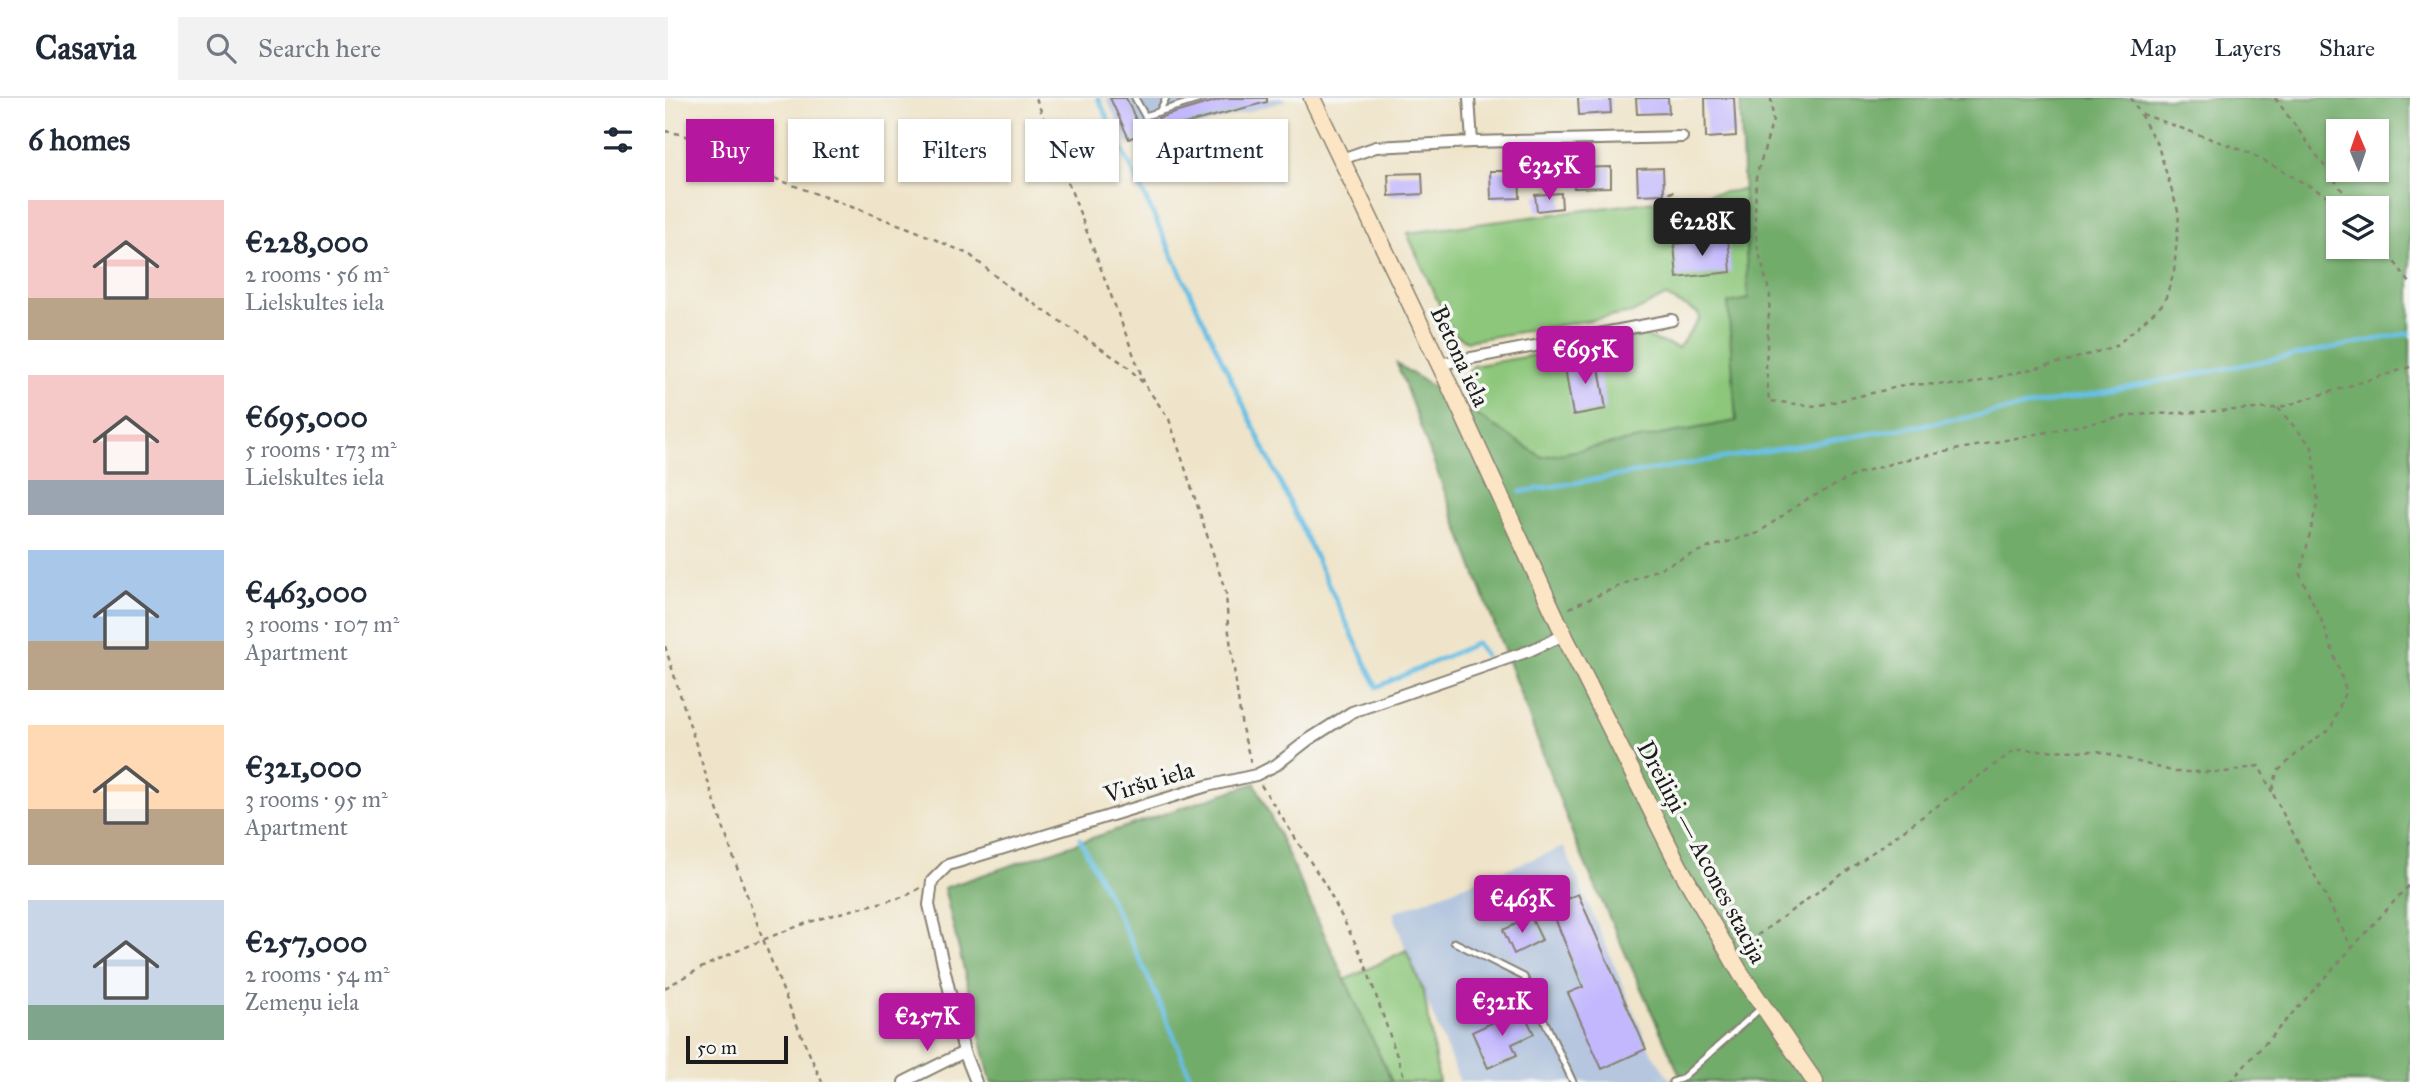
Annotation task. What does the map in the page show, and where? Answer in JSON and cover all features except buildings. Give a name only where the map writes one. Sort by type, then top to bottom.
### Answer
[{"type":"main road","name":"Betona iela","points":[[1312,98],[1565,635]]},
{"type":"main road","name":"Dreiliņi — Acones stacija","points":[[1565,635],[1679,866],[1762,1007],[1815,1082]]},
{"type":"street","points":[[1469,98],[1472,142]]},
{"type":"street","points":[[1342,159],[1376,147],[1682,137]]},
{"type":"street","points":[[1440,365],[1672,320]]},
{"type":"street","name":"Viršu iela","points":[[932,881],[948,865],[1207,786],[1256,775],[1276,765],[1308,740],[1352,712],[1529,651],[1565,635]]},
{"type":"street","points":[[932,881],[929,905],[964,1052],[976,1082]]},
{"type":"street","points":[[904,1082],[964,1052]]},
{"type":"lane","points":[[1135,98],[1145,116],[1204,98]]},
{"type":"lane","points":[[1159,112],[1167,98]]},
{"type":"lane","points":[[1454,942],[1524,977],[1573,1082]]},
{"type":"lane","points":[[1672,1082],[1681,1079],[1762,1007]]},
{"type":"path","points":[[1036,98],[1145,385]]},
{"type":"path","points":[[1771,98],[1773,120],[1756,178],[1755,218],[1757,245],[1770,295],[1766,365],[1769,401],[1816,407],[1911,384],[1964,385],[2070,360],[2116,346],[2164,303],[2174,272],[2179,214],[2158,146],[2131,98]]},
{"type":"path","points":[[2275,98],[2345,196]]},
{"type":"path","points":[[2141,113],[2250,153],[2327,196]]},
{"type":"path","points":[[665,131],[684,135],[768,176],[914,230],[970,255],[1006,285],[1127,366],[1145,385],[1169,419],[1222,582],[1242,728],[1256,775],[1326,886],[1363,958],[1406,1082]]},
{"type":"path","points":[[1659,196],[1676,191]]},
{"type":"path","points":[[2389,254],[2410,283]]},
{"type":"path","points":[[1582,602],[1705,549],[1758,533],[1802,502],[1859,473],[1904,460],[1967,449],[2086,422],[2133,415],[2278,408],[2410,367]]},
{"type":"path","points":[[2272,792],[2277,772],[2304,747],[2331,728],[2346,690],[2324,626],[2300,575],[2318,500],[2312,447],[2278,408]]},
{"type":"path","points":[[665,646],[726,842],[789,1009],[822,1082]]},
{"type":"path","points":[[1730,955],[2015,750],[2098,751],[2175,772],[2225,772],[2259,766],[2351,948]]},
{"type":"path","points":[[665,988],[809,922],[906,896],[932,881]]},
{"type":"path","points":[[2230,1082],[2410,884]]},
{"type":"shaded area","points":[[1106,98],[1284,98],[1285,101],[1223,119],[1133,119],[1133,145],[1129,146],[1119,125],[1119,119],[1116,119]]},
{"type":"shaded area","points":[[1564,847],[1651,1052],[1672,1082],[1460,1082],[1393,913]]},
{"type":"green space","points":[[1740,98],[2410,98],[2410,1082],[1683,1082],[1576,843],[1397,364],[1542,457],[1736,421],[1728,303],[1748,299]]},
{"type":"green space","points":[[1749,191],[1762,417],[1505,477],[1461,382],[1473,366],[1643,336],[1678,348],[1700,318],[1698,313],[1665,296],[1632,313],[1467,341],[1452,333],[1407,233]]},
{"type":"green space","points":[[1255,783],[1392,1082],[991,1082],[944,888]]},
{"type":"green space","points":[[1406,950],[1424,993],[1439,1082],[1138,1082]]},
{"type":"waterway","points":[[1098,98],[1377,687],[1477,643],[1485,656]]},
{"type":"waterway","points":[[1520,492],[1988,414],[2410,333]]},
{"type":"waterway","points":[[1080,839],[1153,989],[1192,1082]]}]
